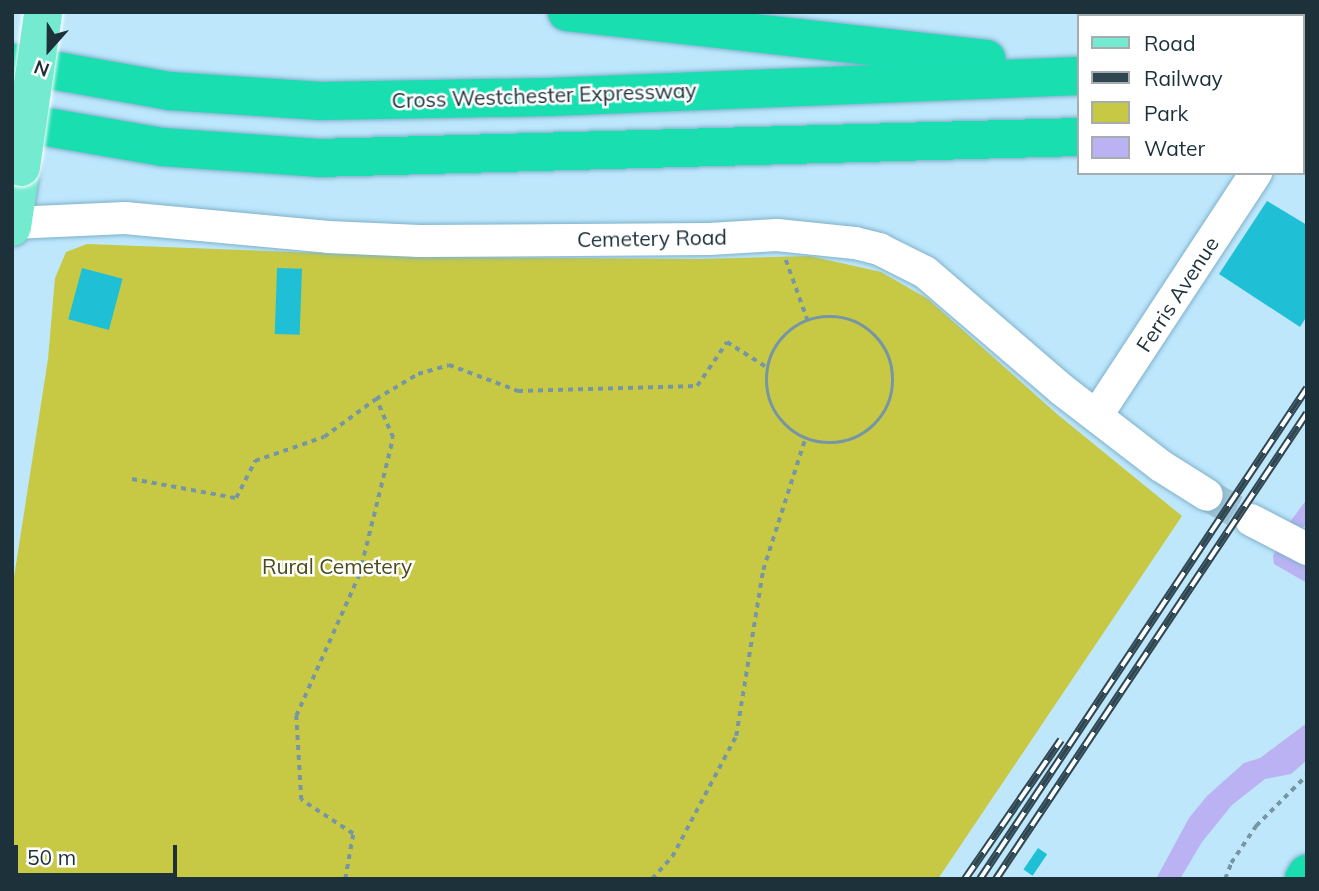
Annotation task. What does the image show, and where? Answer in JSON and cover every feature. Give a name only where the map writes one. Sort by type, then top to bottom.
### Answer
[{"type":"highway","points":[[567,12],[922,53],[1078,67]]},
{"type":"highway","name":"Cross Westchester Expressway","points":[[12,63],[181,93],[335,101],[549,97],[1078,76]]},
{"type":"highway","points":[[12,121],[162,147],[317,158],[1078,137]]},
{"type":"main road","points":[[12,224],[44,13]]},
{"type":"street","name":"Ferris Avenue","points":[[1097,415],[1255,175]]},
{"type":"street","name":"Cemetery Road","points":[[12,224],[125,218],[328,237],[420,241],[709,239],[777,235],[855,243],[879,249],[925,272],[1061,389],[1161,466],[1207,495]]},
{"type":"street","points":[[1261,526],[1307,549]]},
{"type":"path","points":[[777,235],[808,321]]},
{"type":"path","points":[[830,317],[840,319],[870,331],[884,347],[892,366],[893,386],[889,405],[878,422],[863,435],[844,442],[824,443],[805,439],[787,427],[774,410],[767,389],[768,368],[776,348],[790,331],[808,321],[830,317]]},
{"type":"path","points":[[132,479],[236,498],[255,461],[324,437],[376,399],[418,374],[449,365],[518,391],[697,386],[727,342],[768,368]]},
{"type":"path","points":[[345,879],[353,834],[301,800],[296,716],[359,575],[393,438],[376,399]]},
{"type":"path","points":[[652,879],[672,856],[736,736],[763,570],[805,439]]},
{"type":"path","points":[[1225,879],[1231,863],[1256,826],[1307,775]]},
{"type":"green space","name":"Rural Cemetery","points":[[87,244],[427,257],[701,259],[810,256],[881,272],[928,299],[1057,414],[1182,516],[938,879],[12,879],[12,590],[48,359],[55,278],[66,252]]},
{"type":"water","points":[[1307,499],[1307,524],[1302,528],[1295,558],[1307,568],[1307,583],[1274,564],[1273,556],[1287,526]]},
{"type":"water","points":[[1307,723],[1307,760],[1291,774],[1265,779],[1232,805],[1202,842],[1180,879],[1156,879],[1189,818],[1207,796],[1244,763],[1260,758]]},
{"type":"building","points":[[1267,201],[1307,225],[1307,316],[1300,327],[1219,274]]},
{"type":"building","points":[[82,268],[123,279],[109,330],[68,319]]},
{"type":"building","points":[[277,268],[302,269],[300,335],[275,334]]},
{"type":"building","points":[[1038,848],[1047,854],[1033,876],[1023,870]]},
{"type":"tunnel","points":[[1207,495],[1251,520]]},
{"type":"railway","points":[[980,879],[1307,388]]},
{"type":"railway","points":[[996,879],[1307,413]]},
{"type":"railway","points":[[965,879],[1061,740]]}]
